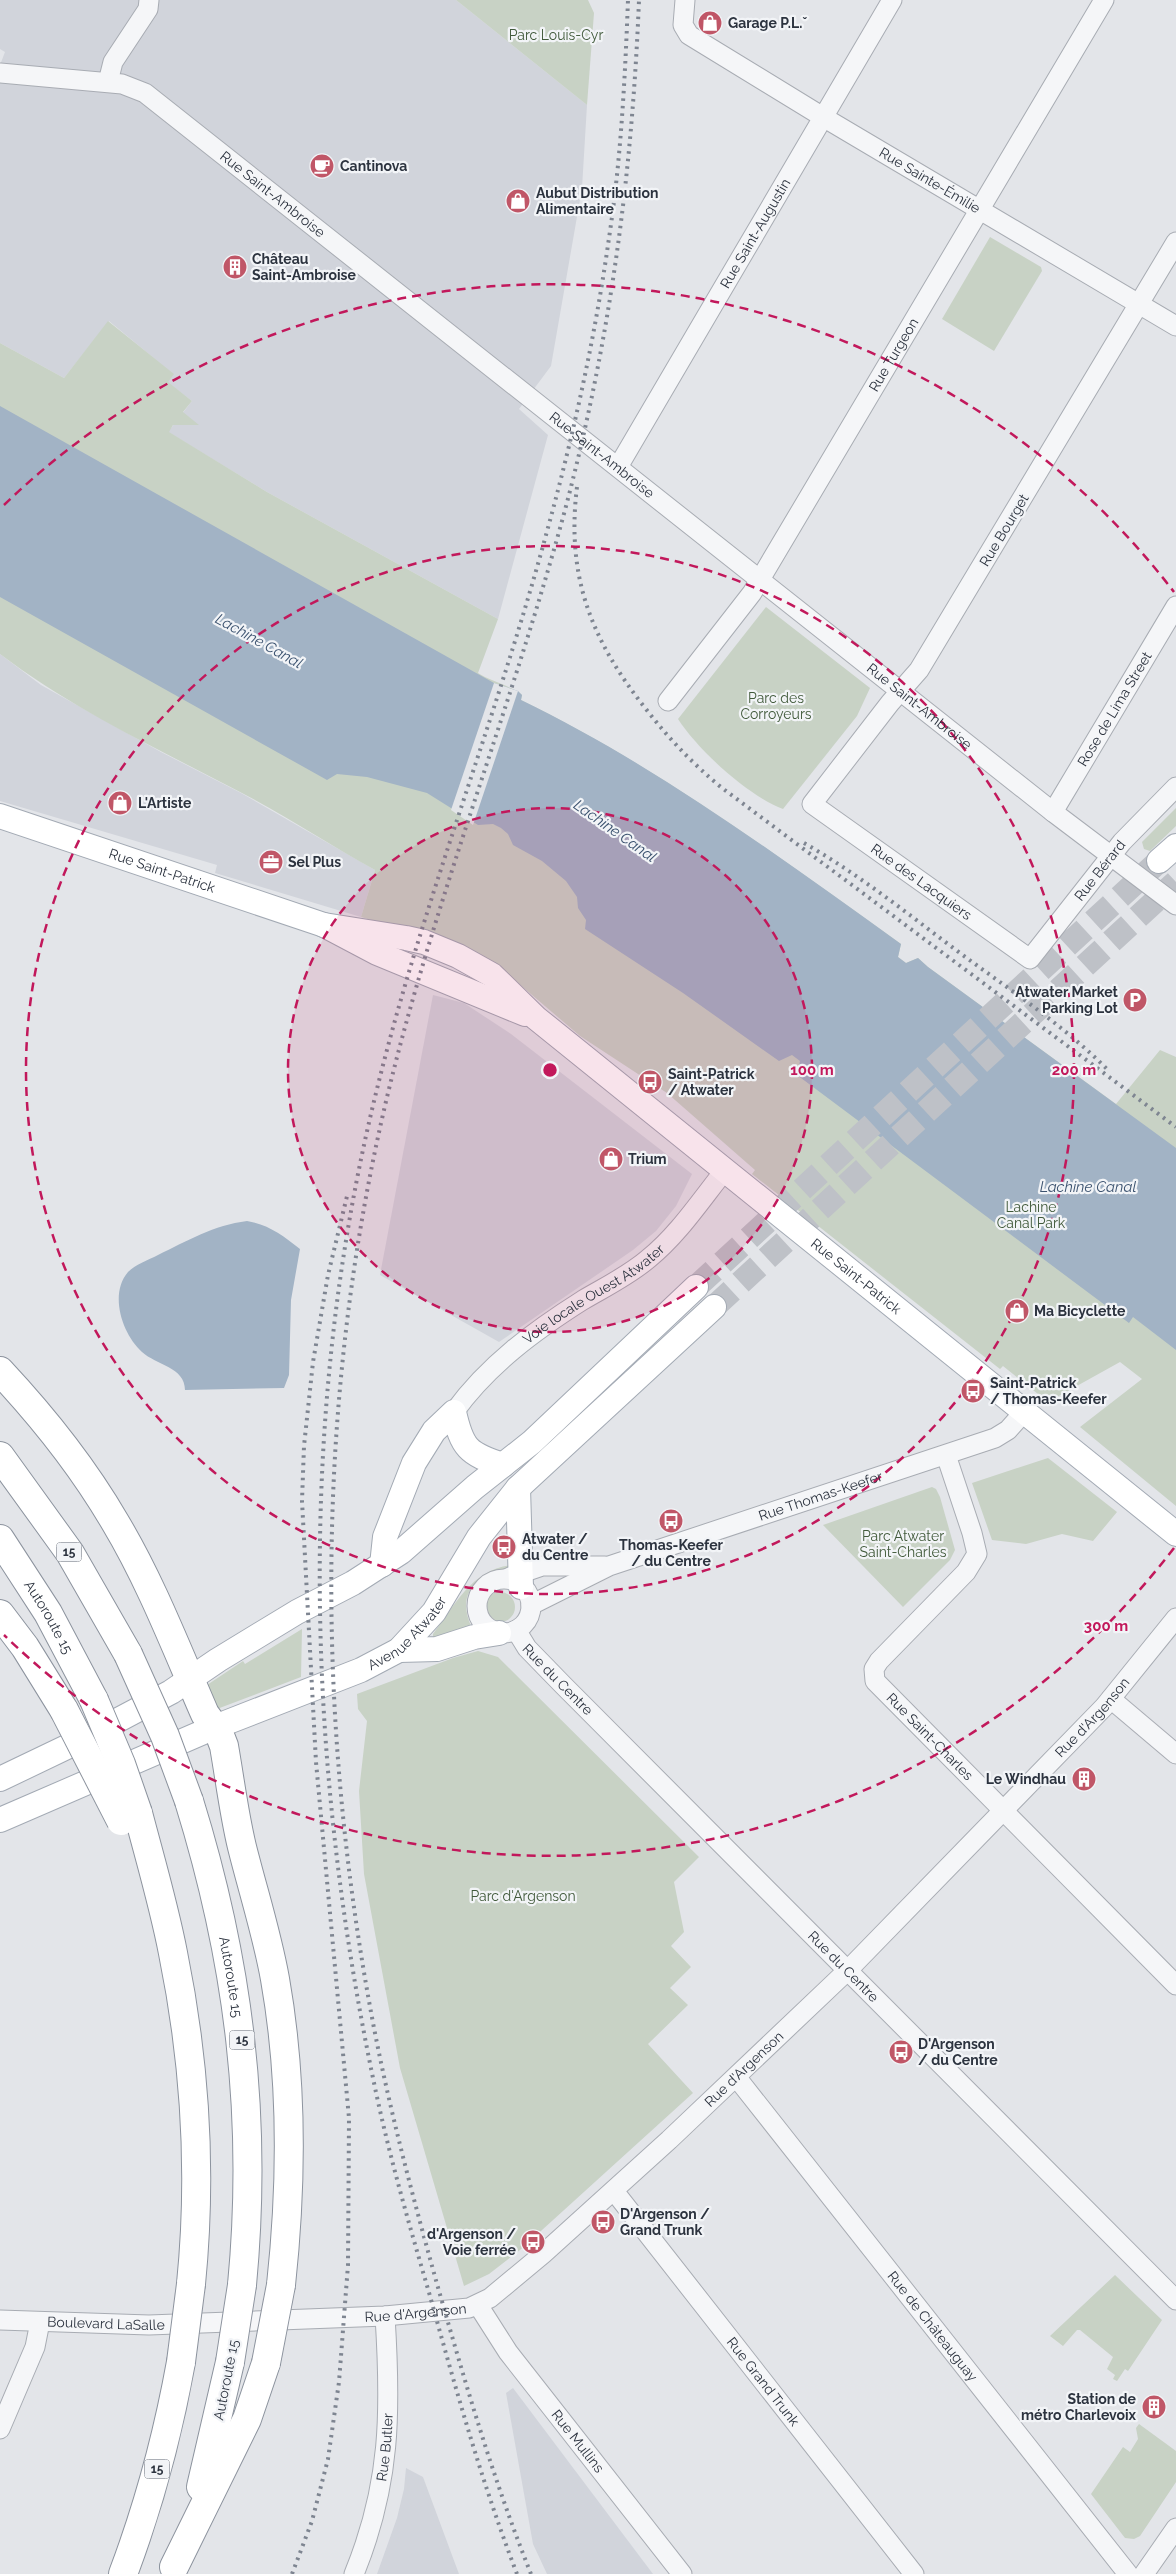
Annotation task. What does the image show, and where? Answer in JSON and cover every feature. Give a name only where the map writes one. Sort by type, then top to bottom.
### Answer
[{"type":"highway","points":[[0,1371],[61,1442],[115,1522],[133,1554],[205,1714],[215,1727],[224,1746],[242,1847],[266,1937],[284,2052],[289,2116],[289,2177],[281,2285],[266,2363],[247,2419],[173,2571]]},
{"type":"highway","name":"Autoroute 15","points":[[0,1456],[70,1553],[128,1654],[166,1736],[189,1801],[217,1897],[230,1959],[241,2037],[249,2149],[247,2218],[242,2285],[230,2362],[203,2479],[173,2571]]},
{"type":"highway","name":"Autoroute 15","points":[[0,1539],[48,1613],[94,1700],[121,1764],[129,1817],[165,1917],[179,1986],[193,2100],[196,2180],[191,2284],[181,2362],[169,2424],[154,2481],[123,2574]]},
{"type":"highway","points":[[0,1614],[25,1647],[129,1817]]},
{"type":"main road","name":"Rue Saint-Patrick","points":[[0,816],[324,925],[415,940],[458,956],[492,975],[536,1018],[1176,1534]]},
{"type":"main road","points":[[0,1779],[102,1730],[171,1692],[297,1612],[382,1565],[414,1542],[475,1486],[532,1442],[696,1287]]},
{"type":"main road","name":"Avenue Atwater","points":[[0,1820],[215,1727],[353,1673],[399,1650],[434,1612],[479,1537],[518,1488],[714,1308]]},
{"type":"main road","points":[[382,1565],[385,1537],[414,1463],[434,1431],[454,1412],[461,1439],[466,1448],[482,1458],[503,1465]]},
{"type":"main road","points":[[518,1488],[524,1582]]},
{"type":"main road","points":[[399,1650],[437,1649],[474,1637],[508,1631]]},
{"type":"street","points":[[108,82],[113,62],[148,9],[150,0]]},
{"type":"street","name":"Rue Sainte-Émilie","points":[[685,0],[682,21],[685,31],[823,117],[1176,326]]},
{"type":"street","name":"Rue Saint-Augustin","points":[[618,467],[892,0]]},
{"type":"street","name":"Rue Turgeon","points":[[668,701],[760,579],[981,210],[1104,0]]},
{"type":"street","name":"Rue Saint-Ambroise","points":[[0,73],[108,82],[132,86],[151,98],[1052,812],[1176,905]]},
{"type":"street","name":"Rue Bourget","points":[[812,804],[919,670],[1176,242]]},
{"type":"street","name":"Rose de Lima Street","points":[[1052,812],[1176,606]]},
{"type":"street","name":"Rue Bérard","points":[[1030,959],[1122,842],[1176,787]]},
{"type":"street","name":"Rue des Lacquiers","points":[[812,804],[1030,959]]},
{"type":"street","name":"Voie locale Ouest Atwater","points":[[454,1412],[482,1378],[519,1345],[561,1314],[638,1267],[656,1252],[725,1170]]},
{"type":"street","name":"Rue Thomas-Keefer","points":[[524,1582],[609,1566],[946,1455],[1000,1436],[1024,1412]]},
{"type":"street","name":"Rue Saint-Charles","points":[[946,1455],[972,1533],[977,1554],[966,1572],[879,1661],[874,1669],[874,1677],[878,1684],[1176,1985]]},
{"type":"street","name":"Rue Thomas-Keefer","points":[[524,1582],[609,1566]]},
{"type":"street","points":[[524,1582],[527,1618],[508,1631],[482,1623],[477,1604],[486,1587],[524,1582]]},
{"type":"street","name":"Rue d'Argenson","points":[[211,2322],[385,2316],[442,2312],[478,2305],[512,2282],[737,2078],[848,1970],[1111,1699],[1176,1618]]},
{"type":"street","name":"Rue du Centre","points":[[508,1631],[522,1642],[1176,2300]]},
{"type":"street","points":[[1111,1699],[1176,1754]]},
{"type":"street","name":"Rue de Châteauguay","points":[[737,2078],[1128,2574]]},
{"type":"street","name":"Rue Grand Trunk","points":[[614,2191],[914,2574]]},
{"type":"street","name":"Rue Mullins","points":[[478,2305],[508,2352],[682,2574]]},
{"type":"street","name":"Rue Butler","points":[[354,2574],[373,2521],[385,2463],[389,2401],[385,2316]]},
{"type":"street","name":"Boulevard LaSalle","points":[[0,2320],[122,2325],[211,2322]]},
{"type":"street","points":[[0,2429],[35,2347],[40,2322]]},
{"type":"street","points":[[1144,2574],[1176,2528]]},
{"type":"shaded area","points":[[0,0],[456,0],[587,105],[582,188],[551,366],[519,409],[548,435],[498,619],[267,492],[168,432],[192,401],[167,382],[173,374],[109,321],[64,378],[0,343],[0,65],[5,52],[0,49]]},
{"type":"shaded area","points":[[0,654],[41,685],[161,752],[241,793],[375,870],[361,917],[215,873],[217,865],[0,801]]},
{"type":"shaded area","points":[[433,995],[464,1003],[511,1034],[692,1174],[676,1206],[656,1231],[633,1250],[499,1342],[380,1275]]},
{"type":"shaded area","points":[[513,2388],[653,2574],[547,2574],[533,2544],[506,2393]]},
{"type":"shaded area","points":[[406,2468],[423,2477],[459,2574],[377,2574],[397,2518],[404,2489]]},
{"type":"green space","name":"Parc Louis-Cyr","points":[[456,0],[588,0],[594,13],[587,105]]},
{"type":"green space","points":[[990,237],[1041,267],[1042,271],[994,351],[942,319]]},
{"type":"green space","name":"Lachine Canal Park","points":[[108,321],[174,374],[168,382],[192,401],[183,412],[199,425],[173,425],[169,432],[267,492],[498,619],[478,673],[518,692],[522,695],[521,700],[619,753],[716,814],[901,944],[898,957],[906,963],[918,958],[1116,1104],[1160,1050],[1176,1057],[1176,1506],[1080,1427],[1142,1379],[1120,1362],[1048,1402],[1003,1366],[1000,1369],[752,1174],[755,1170],[667,1093],[580,1036],[497,965],[409,931],[361,917],[375,870],[257,801],[87,711],[0,654],[0,343],[64,378]]},
{"type":"green space","name":"Parc des Corroyeurs","points":[[766,607],[870,688],[857,716],[783,809],[755,794],[725,771],[698,744],[678,719]]},
{"type":"green space","points":[[1176,808],[1176,826],[1150,851],[1144,849],[1142,842]]},
{"type":"green space","name":"Parc Atwater Saint-Charles","points":[[1048,1458],[1117,1512],[1093,1541],[1062,1534],[1026,1544],[992,1540],[972,1483]]},
{"type":"green space","name":"Parc Atwater Saint-Charles","points":[[932,1487],[936,1489],[940,1497],[955,1550],[950,1560],[903,1607],[823,1525]]},
{"type":"green space","points":[[513,1565],[513,1568],[491,1574],[474,1585],[466,1602],[471,1626],[433,1638],[433,1634],[466,1590],[486,1573]]},
{"type":"green space","points":[[500,1592],[511,1596],[515,1607],[511,1618],[500,1622],[489,1618],[485,1607],[489,1596]]},
{"type":"green space","points":[[302,1629],[301,1677],[217,1709],[207,1685],[243,1661],[245,1664]]},
{"type":"green space","name":"Parc d'Argenson","points":[[478,1651],[498,1657],[699,1857],[674,1882],[684,1932],[671,1946],[691,1967],[670,1988],[688,2005],[648,2044],[693,2093],[520,2250],[489,2274],[464,2286],[400,2068],[364,1874],[359,1791],[367,1721],[358,1709],[357,1694],[453,1658]]},
{"type":"green space","points":[[1115,2275],[1162,2320],[1128,2371],[1125,2369],[1117,2381],[1113,2379],[1115,2375],[1107,2369],[1113,2357],[1080,2330],[1077,2330],[1063,2346],[1050,2336]]},
{"type":"green space","points":[[1139,2424],[1176,2451],[1176,2482],[1140,2536],[1134,2539],[1125,2538],[1091,2494],[1123,2447],[1130,2452],[1138,2439],[1136,2428]]},
{"type":"water","name":"Lachine Canal","points":[[0,406],[494,683],[518,691],[522,695],[521,700],[571,725],[668,783],[763,846],[901,944],[898,957],[906,963],[918,958],[1176,1148],[1176,1350],[1133,1317],[1129,1323],[797,1075],[800,1061],[792,1055],[779,1061],[683,993],[585,929],[586,920],[578,908],[577,897],[566,881],[542,861],[513,845],[508,834],[501,828],[493,824],[478,825],[427,793],[367,777],[337,774],[327,780],[0,597]]},
{"type":"water","points":[[247,1221],[275,1231],[300,1249],[291,1300],[289,1375],[284,1388],[185,1390],[184,1382],[175,1371],[142,1352],[129,1335],[120,1314],[119,1291],[122,1281],[134,1267],[190,1239],[223,1226]]},
{"type":"pier","points":[[494,683],[518,691],[473,825],[451,810]]},
{"type":"tunnel","points":[[696,1287],[1159,861]]},
{"type":"tunnel","points":[[714,1307],[1176,882]]},
{"type":"railway","points":[[517,2574],[470,2436],[399,2188],[373,2078],[351,1956],[334,1833],[324,1709],[320,1585],[323,1461],[333,1337],[350,1214],[376,1093],[394,1022],[415,953],[526,605],[556,498],[582,387],[597,313],[617,179],[628,0]]},
{"type":"railway","points":[[531,2574],[492,2466],[448,2321],[400,2143],[369,2001],[351,1888],[339,1775],[333,1660],[332,1546],[337,1432],[347,1318],[365,1205],[388,1093],[407,1019],[451,873],[522,656],[565,510],[581,446],[595,383],[616,257],[631,130],[639,0]]},
{"type":"railway","points":[[577,487],[575,550],[579,578],[597,632],[610,658],[627,683],[682,751],[722,788],[1176,1127]]},
{"type":"railway","points":[[804,843],[865,882],[1036,1008],[1107,1069]]},
{"type":"railway","points":[[292,2574],[312,2521],[328,2459],[339,2382],[348,2265],[349,2118],[316,1762],[302,1501],[304,1446],[313,1362],[328,1275],[348,1192]]},
{"type":"place","name":"Garage P.L.ˇ","points":[[710,23]]},
{"type":"place","name":"Cantinova","points":[[322,166]]},
{"type":"place","name":"Aubut Distribution Alimentaire","points":[[518,201]]},
{"type":"place","name":"Château Saint-Ambroise","points":[[235,267]]},
{"type":"place","name":"L'Artiste","points":[[120,803]]},
{"type":"place","name":"Sel Plus","points":[[271,862]]},
{"type":"place","name":"Atwater Market Parking Lot","points":[[1135,1000]]},
{"type":"place","name":"Saint-Patrick / Atwater","points":[[650,1082]]},
{"type":"place","name":"Trium","points":[[611,1159]]},
{"type":"place","name":"Ma Bicyclette","points":[[1017,1311]]},
{"type":"place","name":"Saint-Patrick / Thomas-Keefer","points":[[973,1391]]},
{"type":"place","name":"Thomas-Keefer / du Centre","points":[[671,1521]]},
{"type":"place","name":"Atwater / du Centre","points":[[504,1547]]},
{"type":"place","name":"Le Windhau","points":[[1084,1779]]},
{"type":"place","name":"D'Argenson / du Centre","points":[[901,2052]]},
{"type":"place","name":"D'Argenson / Grand Trunk","points":[[603,2222]]},
{"type":"place","name":"d'Argenson / Voie ferrée","points":[[533,2242]]},
{"type":"place","name":"Station de métro Charlevoix","points":[[1154,2407]]}]
